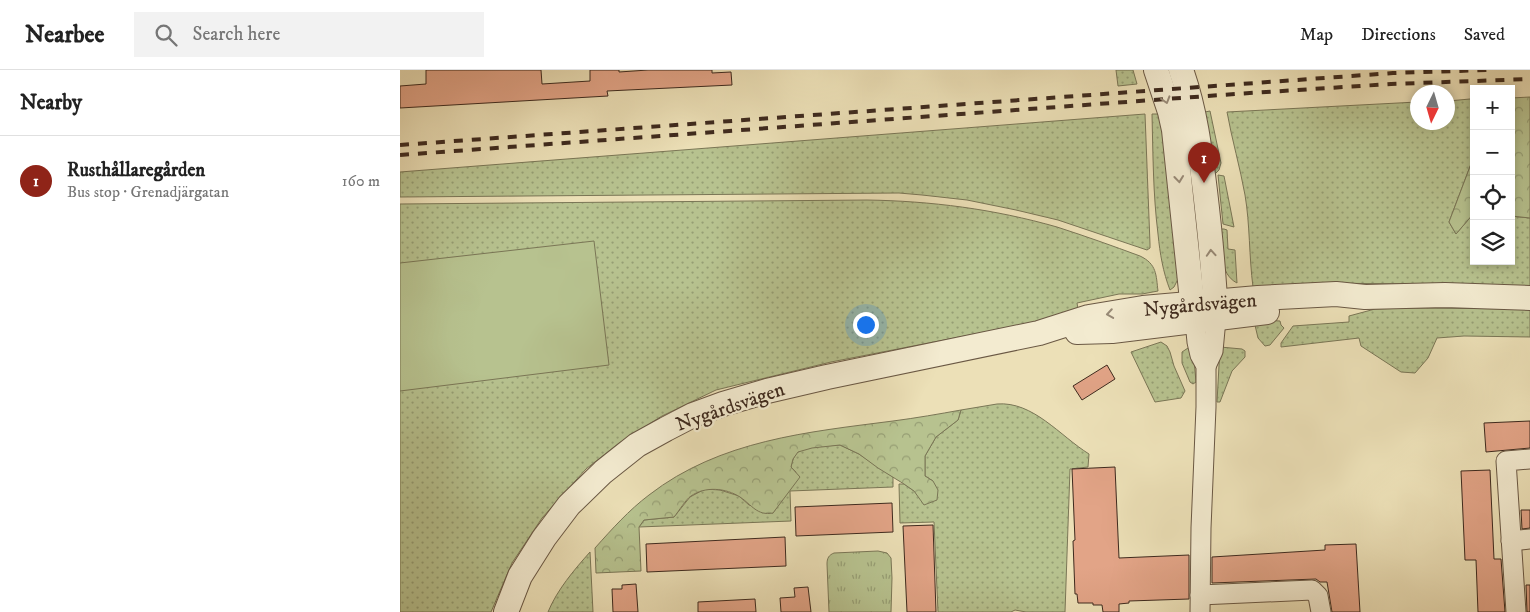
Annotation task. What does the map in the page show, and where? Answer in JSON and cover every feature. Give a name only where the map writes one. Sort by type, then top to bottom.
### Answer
[{"type":"street","points":[[1156,70],[1174,130],[1205,311]]},
{"type":"street","points":[[1181,70],[1189,92],[1196,122],[1210,230],[1200,355],[1206,366],[1200,604],[1312,590],[1318,596],[1321,612]]},
{"type":"street","name":"Nygårdsvägen","points":[[506,612],[520,576],[544,538],[569,505],[604,472],[637,445],[666,429],[716,407],[767,390],[1039,333],[1112,331],[1205,311],[1336,305],[1365,297],[1445,295],[1530,298]]},
{"type":"street","points":[[1516,612],[1521,540],[1506,461],[1530,459]]},
{"type":"green space","points":[[1116,70],[1133,70],[1137,84],[1118,86]]},
{"type":"green space","points":[[1530,97],[1530,218],[1515,216],[1515,98]]},
{"type":"green space","points":[[1470,99],[1470,167],[1449,222],[1456,234],[1470,218],[1470,265],[1515,265],[1515,216],[1530,218],[1530,288],[1357,283],[1253,287],[1245,195],[1227,112],[1410,102],[1410,130],[1455,130],[1455,100]]},
{"type":"green space","points":[[1210,111],[1221,163],[1219,170],[1213,176],[1205,112]]},
{"type":"green space","points":[[1145,114],[1150,244],[1150,248],[1147,250],[1058,220],[1016,210],[967,200],[899,193],[400,197],[400,172]]},
{"type":"green space","points":[[1152,114],[1162,114],[1179,277],[1174,287],[1170,290],[1162,263],[1156,219]]},
{"type":"green space","points":[[1470,167],[1470,218],[1456,234],[1449,222]]},
{"type":"green space","points":[[1218,175],[1224,176],[1234,227],[1223,224]]},
{"type":"green space","points":[[867,200],[915,202],[962,207],[1010,215],[1057,227],[1146,259],[1155,270],[1158,291],[1142,294],[1119,294],[1077,303],[1078,309],[1052,319],[831,362],[716,390],[662,416],[619,443],[586,469],[542,518],[512,563],[491,612],[400,612],[400,204]]},
{"type":"green space","points":[[1218,229],[1227,230],[1228,249],[1235,250],[1237,283],[1231,279],[1224,267]]},
{"type":"green space","points":[[594,241],[609,365],[400,391],[400,263]]},
{"type":"green space","points":[[1375,309],[1530,309],[1530,337],[1464,336],[1437,338],[1428,358],[1415,373],[1401,372],[1361,346],[1359,338],[1281,347],[1281,343],[1293,326],[1349,322],[1349,316]]},
{"type":"green space","points":[[1254,321],[1280,321],[1284,328],[1270,345],[1265,346],[1258,338]]},
{"type":"green space","points":[[1161,342],[1167,346],[1170,352],[1185,391],[1181,398],[1155,402],[1131,352]]},
{"type":"green space","points":[[1220,347],[1242,349],[1245,351],[1245,357],[1232,371],[1220,402],[1217,402]]},
{"type":"green space","points":[[1188,348],[1193,349],[1196,382],[1193,384],[1190,382],[1182,363],[1182,352]]},
{"type":"green space","points":[[997,404],[1022,408],[1034,414],[1089,454],[1088,467],[1070,469],[1065,612],[1026,612],[1015,610],[1011,612],[938,612],[934,522],[900,523],[899,484],[904,484],[914,491],[933,481],[925,476],[925,456],[936,437],[958,420],[961,410]]},
{"type":"green space","points":[[961,410],[958,420],[936,437],[925,456],[925,476],[933,481],[938,490],[937,500],[924,505],[914,491],[859,454],[840,445],[812,448],[798,452],[793,459],[791,467],[800,477],[773,513],[763,513],[740,497],[722,490],[716,489],[697,493],[685,502],[674,517],[644,520],[639,527],[641,571],[596,573],[595,548],[621,520],[649,495],[676,476],[705,462],[735,450],[797,435]]},
{"type":"green space","points":[[840,445],[859,454],[893,477],[893,487],[790,491],[791,521],[639,527],[644,520],[674,517],[690,497],[705,489],[720,490],[739,496],[749,505],[773,513],[796,472],[791,467],[797,453],[812,447]]},
{"type":"green space","points":[[878,551],[887,553],[891,558],[891,612],[829,612],[828,558],[834,553]]},
{"type":"green space","points":[[590,552],[593,612],[548,612],[561,588]]},
{"type":"building","points":[[426,70],[541,70],[542,84],[590,81],[590,70],[619,70],[619,72],[712,70],[712,73],[731,72],[732,85],[607,91],[608,96],[400,108],[400,86],[426,84]]},
{"type":"building","points":[[1107,365],[1115,379],[1082,400],[1073,386]]},
{"type":"building","points":[[1530,421],[1530,448],[1486,452],[1484,423]]},
{"type":"building","points":[[1115,467],[1119,558],[1189,555],[1189,599],[1129,601],[1129,603],[1119,604],[1119,612],[1103,612],[1102,605],[1078,603],[1077,594],[1075,594],[1072,469]]},
{"type":"building","points":[[1490,470],[1494,559],[1501,559],[1505,612],[1478,612],[1476,560],[1465,560],[1461,471]]},
{"type":"building","points":[[892,503],[893,532],[796,536],[795,507]]},
{"type":"building","points":[[1521,510],[1530,510],[1530,528],[1522,529]]},
{"type":"building","points":[[933,525],[936,612],[907,612],[903,526]]},
{"type":"building","points":[[785,537],[786,566],[647,572],[646,544]]},
{"type":"building","points":[[1356,544],[1360,612],[1332,612],[1327,582],[1320,582],[1316,579],[1212,583],[1212,557],[1325,550],[1325,545]]},
{"type":"building","points":[[636,584],[638,612],[613,612],[612,589],[622,589],[622,585]]},
{"type":"building","points":[[1526,585],[1530,585],[1530,612],[1527,612]]},
{"type":"building","points":[[808,587],[811,612],[781,612],[780,598],[795,597],[794,588]]},
{"type":"building","points":[[755,599],[756,612],[698,612],[698,602]]},
{"type":"railway","points":[[400,145],[1393,73],[1487,70]]},
{"type":"railway","points":[[400,155],[1235,94],[1391,84],[1530,79]]},
{"type":"place","name":"Rusthållaregården","points":[[1204,183]]}]
